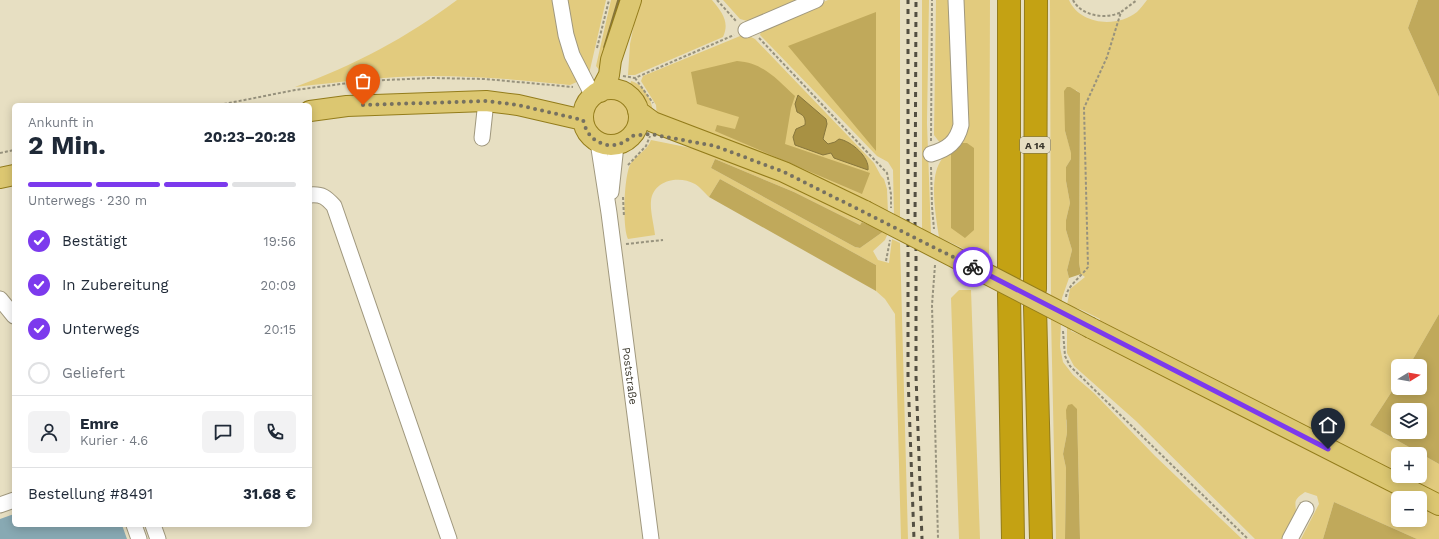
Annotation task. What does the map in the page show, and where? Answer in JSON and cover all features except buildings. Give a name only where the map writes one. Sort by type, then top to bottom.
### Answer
[{"type":"highway","name":"A 14","points":[[1009,0],[1009,285],[1013,539]]},
{"type":"highway","name":"A 14","points":[[1036,0],[1035,298],[1041,539]]},
{"type":"main road","points":[[632,0],[611,60],[609,75],[590,98],[586,129],[591,137],[615,141],[650,134],[715,146]]},
{"type":"main road","points":[[620,91],[622,59],[632,0]]},
{"type":"main road","points":[[312,111],[347,106],[486,101],[518,105],[590,98],[606,90],[620,91],[634,102],[647,109],[654,122],[784,172],[865,211],[1439,505]]},
{"type":"main road","points":[[615,141],[637,129],[639,120],[647,109]]},
{"type":"main road","points":[[0,178],[12,175]]},
{"type":"street","points":[[560,0],[566,35],[572,55],[590,98]]},
{"type":"street","points":[[746,30],[816,0]]},
{"type":"street","points":[[932,154],[944,150],[954,142],[961,125],[956,0]]},
{"type":"street","points":[[482,138],[486,101]]},
{"type":"street","name":"Poststraße","points":[[615,141],[609,213],[651,539]]},
{"type":"street","points":[[312,195],[319,194],[327,197],[334,206],[449,539]]},
{"type":"street","points":[[0,299],[12,314]]},
{"type":"street","points":[[0,505],[12,501]]},
{"type":"street","points":[[1290,539],[1306,509]]},
{"type":"street","points":[[135,527],[139,539]]},
{"type":"street","points":[[154,527],[158,539]]},
{"type":"path","points":[[596,54],[609,0]]},
{"type":"path","points":[[717,0],[730,16],[746,30],[757,37],[887,173],[892,209]]},
{"type":"path","points":[[932,0],[930,100],[932,206],[934,232]]},
{"type":"path","points":[[1073,0],[1084,12],[1106,17],[1114,16],[1137,0]]},
{"type":"path","points":[[1066,299],[1066,293],[1070,286],[1081,277],[1088,267],[1084,108],[1106,57],[1121,12]]},
{"type":"path","points":[[647,109],[646,92],[635,78],[746,30]]},
{"type":"path","points":[[229,103],[295,90],[364,81],[431,78],[485,79],[570,87],[575,86],[590,98]]},
{"type":"path","points":[[0,153],[12,150]]},
{"type":"path","points":[[886,261],[891,233]]},
{"type":"path","points":[[613,246],[663,240]]},
{"type":"path","points":[[935,263],[932,305],[938,539]]},
{"type":"path","points":[[1063,329],[1065,356],[1070,366],[1248,539]]},
{"type":"shaded area","points":[[457,0],[553,0],[579,81],[570,85],[484,78],[415,76],[295,87],[317,79],[379,50],[419,27]]},
{"type":"shaded area","points":[[566,0],[606,0],[589,74],[576,43]]},
{"type":"shaded area","points":[[611,0],[624,0],[600,71],[596,66]]},
{"type":"shaded area","points":[[639,0],[712,0],[724,17],[726,27],[723,37],[635,75],[628,75],[630,44]]},
{"type":"shaded area","points":[[723,0],[805,0],[751,22],[740,19]]},
{"type":"shaded area","points":[[828,0],[900,0],[900,219],[894,216],[893,170],[888,162],[877,156],[760,35],[762,28]]},
{"type":"shaded area","points":[[922,0],[929,0],[927,123],[931,235],[922,230]]},
{"type":"shaded area","points":[[936,0],[990,0],[989,254],[985,255],[985,259],[939,237],[934,199],[935,178],[940,162],[957,143],[956,132],[940,143],[934,135]]},
{"type":"shaded area","points":[[1050,0],[1069,0],[1081,15],[1090,19],[1110,22],[1129,17],[1137,12],[1147,0],[1418,0],[1408,28],[1439,97],[1439,314],[1413,359],[1391,359],[1391,393],[1370,425],[1391,437],[1391,439],[1395,439],[1409,447],[1391,447],[1391,474],[1099,322],[1100,319],[1082,310],[1067,305],[1070,289],[1085,277],[1081,274],[1079,263],[1080,93],[1076,90],[1065,118],[1065,131],[1071,152],[1071,159],[1066,167],[1066,181],[1070,203],[1066,220],[1066,230],[1072,250],[1067,270],[1069,278],[1062,298],[1060,347],[1063,362],[1073,375],[1094,393],[1155,456],[1242,539],[1080,539],[1077,409],[1066,420],[1067,433],[1063,454],[1066,468],[1065,539],[1056,539],[1051,318]]},
{"type":"shaded area","points":[[1418,0],[1439,0],[1439,97],[1408,28]]},
{"type":"shaded area","points":[[876,12],[876,151],[788,46]]},
{"type":"shaded area","points":[[745,34],[755,39],[874,163],[884,179],[887,189],[888,213],[657,117],[656,105],[641,81],[643,76]]},
{"type":"shaded area","points":[[737,61],[746,62],[762,68],[795,96],[791,108],[785,144],[870,173],[862,194],[715,131],[717,125],[735,129],[739,117],[697,104],[691,72]]},
{"type":"shaded area","points":[[631,81],[636,83],[644,90],[652,105],[653,116],[632,89],[630,85]]},
{"type":"shaded area","points":[[1067,87],[1070,87],[1080,93],[1079,263],[1081,274],[1069,278],[1067,270],[1072,250],[1066,230],[1066,220],[1070,203],[1066,181],[1066,167],[1071,159],[1071,153],[1065,131],[1064,91]]},
{"type":"shaded area","points":[[798,95],[826,119],[827,124],[823,139],[828,144],[839,139],[844,140],[854,146],[866,160],[868,170],[834,158],[831,153],[823,155],[795,145],[793,137],[796,129],[805,125],[804,117],[797,112],[795,104]]},
{"type":"shaded area","points":[[611,96],[623,100],[629,106],[633,118],[629,130],[623,136],[611,140],[599,136],[593,130],[589,118],[593,106],[599,100]]},
{"type":"shaded area","points":[[651,140],[731,158],[855,213],[853,218],[862,222],[860,225],[794,192],[715,159],[711,168],[855,247],[860,248],[884,231],[888,233],[885,240],[873,251],[878,260],[889,263],[892,239],[900,243],[908,539],[901,539],[895,314],[885,299],[876,291],[876,265],[720,179],[709,197],[701,188],[689,181],[675,180],[662,184],[656,188],[651,201],[655,235],[628,239],[624,213],[625,189],[629,169],[633,160],[647,147]]},
{"type":"shaded area","points":[[957,143],[967,143],[974,148],[974,230],[965,238],[951,228],[951,150]]},
{"type":"shaded area","points":[[715,159],[794,192],[860,225],[862,222],[884,231],[860,248],[855,247],[711,168]]},
{"type":"shaded area","points":[[720,179],[876,265],[876,291],[709,197]]},
{"type":"shaded area","points":[[959,290],[971,290],[980,539],[959,539],[951,298]]},
{"type":"shaded area","points":[[1439,314],[1439,464],[1427,457],[1427,447],[1409,447],[1395,439],[1427,439],[1427,403],[1391,403],[1391,437],[1370,425],[1391,393],[1391,395],[1427,395],[1427,359],[1413,359]]},
{"type":"shaded area","points":[[1067,325],[1071,327],[1071,331],[1095,341],[1393,491],[1391,491],[1391,527],[1427,527],[1427,509],[1439,515],[1439,539],[1417,539],[1334,502],[1323,539],[1301,539],[1319,504],[1317,496],[1305,492],[1296,499],[1296,514],[1294,523],[1287,539],[1255,539],[1136,421],[1074,366],[1067,353]]},
{"type":"shaded area","points":[[1072,404],[1077,409],[1080,539],[1065,539],[1066,468],[1063,454],[1067,433],[1066,410],[1068,405]]},
{"type":"shaded area","points":[[1427,457],[1439,464],[1439,499],[1427,493],[1427,491],[1424,491],[1408,483],[1427,483]]},
{"type":"shaded area","points":[[1334,502],[1417,539],[1323,539]]},
{"type":"waterway","points":[[605,47],[619,0]]},
{"type":"railway","points":[[908,0],[908,224]]},
{"type":"railway","points":[[915,227],[916,0]]},
{"type":"railway","points":[[908,242],[908,376],[914,539]]},
{"type":"railway","points":[[916,246],[916,376],[922,539]]},
{"type":"way so far","points":[[363,105],[486,101],[518,105],[583,120],[591,137],[598,142],[607,145],[616,145],[625,142],[632,136],[650,134],[715,146],[784,172],[865,211],[973,267]]},
{"type":"route","points":[[973,267],[1328,449]]}]
